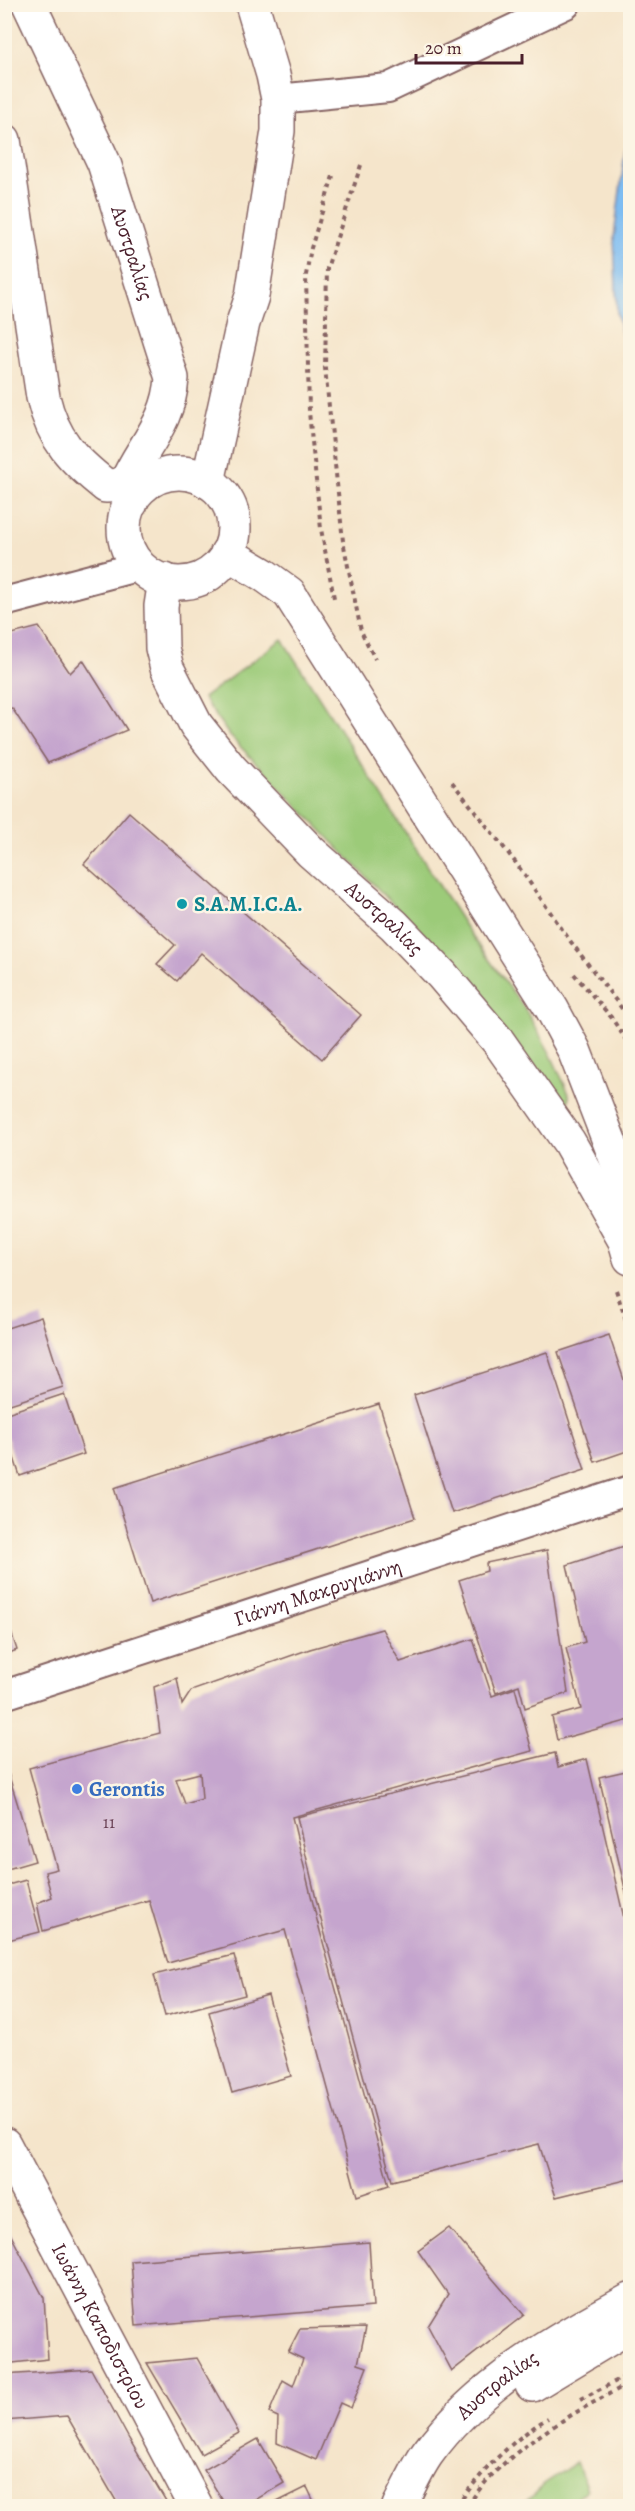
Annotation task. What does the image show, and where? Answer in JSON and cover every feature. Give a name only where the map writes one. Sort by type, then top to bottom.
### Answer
[{"type":"main road","name":"Αυστραλίας","points":[[29,4],[104,163],[172,378],[168,402],[160,426],[128,494],[124,529],[126,544],[133,559],[153,573],[161,606],[162,648],[166,668],[196,725],[231,769],[311,852],[394,925],[442,975],[498,1041],[569,1142],[625,1241],[630,1258]]},
{"type":"main road","points":[[208,482],[258,262],[276,154],[278,99],[252,4]]},
{"type":"main road","points":[[4,140],[43,397],[50,422],[65,449],[86,471],[106,486],[128,494],[156,478],[172,473],[188,474],[218,489],[229,504],[234,522],[232,540],[227,553],[213,571],[196,580],[178,583],[153,573]]},
{"type":"main road","points":[[227,553],[289,593],[552,1009],[574,1050],[630,1195]]},
{"type":"main road","name":"Ιωάννη Καποδιστρίου","points":[[4,2144],[196,2506]]},
{"type":"main road","name":"Αυστραλίας","points":[[399,2506],[427,2455],[452,2423],[482,2396],[566,2336],[630,2300]]},
{"type":"main road","name":"Αυστραλίας","points":[[421,2506],[458,2447],[472,2431],[544,2376],[630,2326]]},
{"type":"street","points":[[278,99],[388,88],[566,4]]},
{"type":"street","points":[[4,602],[153,573]]},
{"type":"street","name":"Γιάννη Μακρυγιάννη","points":[[4,1695],[630,1490]]},
{"type":"path","points":[[362,165],[327,268],[326,368],[343,541],[361,631],[379,664]]},
{"type":"path","points":[[333,176],[311,248],[306,275],[309,412],[321,529],[335,601]]},
{"type":"path","points":[[448,777],[516,863],[571,942],[630,1019]]},
{"type":"path","points":[[572,971],[611,1017],[630,1046]]},
{"type":"path","points":[[577,2401],[630,2374]]},
{"type":"path","points":[[468,2506],[489,2479],[549,2429],[630,2383]]},
{"type":"path","points":[[457,2506],[469,2489],[504,2451],[551,2416]]},
{"type":"green space","points":[[282,639],[467,929],[525,1009],[550,1053],[569,1094],[569,1100],[565,1104],[559,1100],[437,950],[229,735],[203,698]]},
{"type":"green space","points":[[577,2462],[587,2490],[567,2506],[522,2506],[544,2484]]},
{"type":"water","points":[[630,140],[630,366],[617,314],[614,237],[625,152]]},
{"type":"building","points":[[39,627],[70,673],[83,660],[127,730],[48,763],[12,708],[4,709],[4,636]]},
{"type":"building","name":"S.A.M.I.C.A.","points":[[129,812],[361,1015],[322,1059],[201,953],[177,981],[157,964],[175,945],[84,864]]},
{"type":"building","points":[[41,1317],[63,1387],[4,1406],[4,1329]]},
{"type":"building","points":[[609,1335],[630,1398],[630,1450],[595,1462],[558,1352]]},
{"type":"building","points":[[547,1352],[585,1470],[452,1513],[414,1395]]},
{"type":"building","points":[[64,1394],[84,1454],[20,1476],[4,1428],[4,1414]]},
{"type":"building","points":[[379,1404],[415,1518],[150,1603],[114,1488]]},
{"type":"building","points":[[630,1544],[630,1720],[557,1740],[552,1717],[581,1709],[566,1648],[585,1642],[567,1565]]},
{"type":"building","points":[[547,1550],[568,1693],[525,1708],[519,1685],[496,1693],[459,1580],[487,1571],[486,1563]]},
{"type":"building","points":[[4,1611],[17,1650],[4,1655]]},
{"type":"building","points":[[382,1629],[400,1662],[473,1639],[492,1696],[515,1688],[532,1751],[292,1817],[317,1920],[389,2185],[357,2196],[285,1930],[168,1963],[149,1900],[43,1931],[37,1903],[52,1897],[45,1872],[57,1869],[29,1768],[160,1733],[154,1687],[177,1678],[182,1705],[191,1691],[310,1649]],"holes":[[[200,1773],[202,1799],[185,1804],[176,1779]]]},
{"type":"building","points":[[555,1753],[558,1767],[587,1759],[630,1944],[630,2179],[556,2197],[539,2144],[392,2181],[320,1916],[297,1817]]},
{"type":"building","points":[[4,1764],[35,1861],[4,1870]]},
{"type":"building","points":[[630,1770],[630,1910],[599,1777]]},
{"type":"building","points":[[26,1880],[40,1932],[4,1941],[4,1886]]},
{"type":"building","points":[[234,1955],[245,1995],[165,2016],[154,1975]]},
{"type":"building","points":[[268,1995],[291,2076],[232,2093],[209,2012]]},
{"type":"building","points":[[4,2222],[44,2298],[48,2359],[4,2364]]},
{"type":"building","points":[[449,2228],[524,2315],[452,2371],[428,2326],[448,2294],[418,2251]]},
{"type":"building","points":[[369,2242],[373,2307],[136,2326],[131,2261]]},
{"type":"building","points":[[366,2327],[358,2364],[367,2367],[351,2408],[340,2403],[316,2460],[277,2443],[278,2417],[269,2413],[283,2380],[293,2386],[303,2359],[288,2352],[300,2329]]},
{"type":"building","points":[[197,2358],[239,2433],[201,2454],[147,2363]]},
{"type":"building","points":[[91,2369],[169,2506],[119,2506],[67,2416],[4,2421],[4,2375]]},
{"type":"building","points":[[258,2439],[284,2483],[245,2506],[226,2506],[204,2470]]},
{"type":"building","points":[[307,2487],[316,2506],[269,2506]]},
{"type":"place","name":"S.A.M.I.C.A.","points":[[182,904]]},
{"type":"place","name":"Gerontis","points":[[77,1789]]}]
